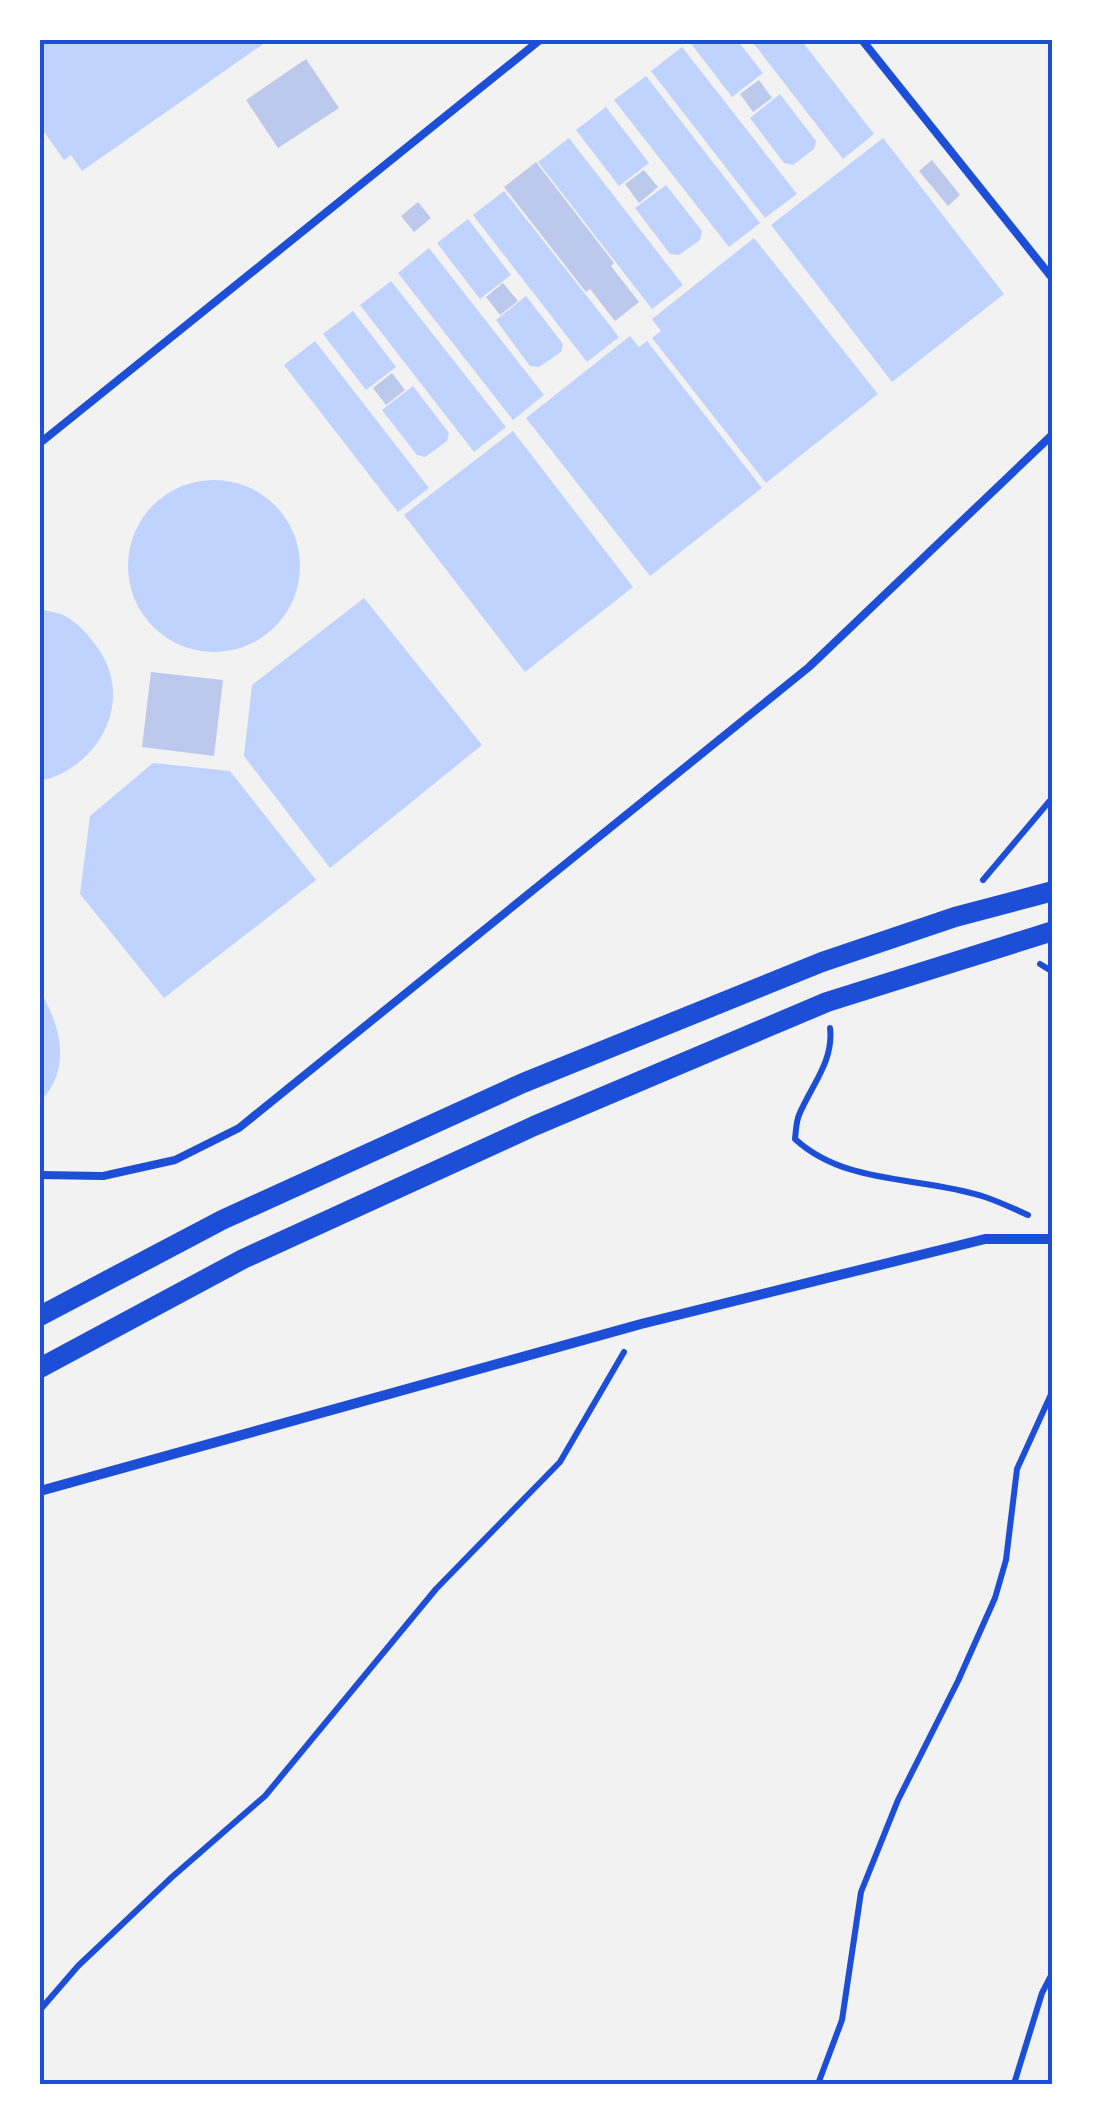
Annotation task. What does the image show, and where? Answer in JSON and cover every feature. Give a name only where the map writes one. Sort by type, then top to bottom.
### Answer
[{"type":"main road","points":[[40,1316],[222,1220],[523,1083],[822,962],[955,917],[1053,891]]},
{"type":"main road","points":[[40,1368],[242,1260],[534,1126],[827,1002],[1053,931]]},
{"type":"street","points":[[40,1491],[640,1324],[985,1240],[1051,1239]]},
{"type":"lane","points":[[40,442],[540,40]]},
{"type":"lane","points":[[862,40],[1053,278]]},
{"type":"lane","points":[[40,1174],[103,1176],[175,1160],[240,1128],[809,667],[1053,434]]},
{"type":"path","points":[[955,917],[1053,797]]},
{"type":"path","points":[[827,1002],[832,1044],[824,1068],[797,1118],[795,1140],[836,1166],[984,1196],[1028,1215],[1051,1239]]},
{"type":"path","points":[[40,2010],[78,1966],[265,1796],[436,1589],[560,1462],[640,1324]]},
{"type":"path","points":[[818,2084],[842,2020],[861,1892],[898,1800],[996,1598],[1006,1560],[1017,1468],[1053,1390]]},
{"type":"path","points":[[1014,2084],[1042,1993],[1053,1972]]},
{"type":"water","points":[[46,40],[269,40],[82,171],[71,155],[64,160],[40,126],[40,44]]},
{"type":"water","points":[[737,40],[763,73],[732,97],[689,41]]},
{"type":"water","points":[[751,40],[801,40],[874,134],[843,159]]},
{"type":"water","points":[[682,47],[797,194],[765,218],[651,71]]},
{"type":"water","points":[[646,76],[760,223],[729,247],[614,100]]},
{"type":"water","points":[[780,94],[816,141],[814,149],[793,165],[784,163],[750,118]]},
{"type":"water","points":[[606,107],[649,163],[619,186],[576,130]]},
{"type":"water","points":[[569,138],[683,285],[652,309],[538,162]]},
{"type":"water","points":[[883,138],[1004,294],[892,382],[771,225]]},
{"type":"water","points":[[666,185],[702,231],[700,240],[679,255],[670,254],[635,208]]},
{"type":"water","points":[[504,191],[619,337],[587,362],[473,215]]},
{"type":"water","points":[[468,219],[511,275],[480,299],[437,243]]},
{"type":"water","points":[[754,238],[878,394],[766,483],[652,338],[661,331],[652,319]]},
{"type":"water","points":[[429,248],[544,395],[513,420],[398,273]]},
{"type":"water","points":[[391,281],[506,427],[474,452],[360,305]]},
{"type":"water","points":[[526,296],[563,344],[561,352],[539,367],[530,366],[496,320]]},
{"type":"water","points":[[353,311],[396,367],[366,390],[323,334]]},
{"type":"water","points":[[630,336],[639,347],[647,341],[762,488],[650,576],[526,418]]},
{"type":"water","points":[[315,341],[429,488],[398,512],[284,365]]},
{"type":"water","points":[[413,386],[449,433],[447,441],[425,457],[417,455],[382,410]]},
{"type":"water","points":[[513,431],[633,587],[525,672],[404,515]]},
{"type":"water","points":[[214,480],[247,486],[275,505],[294,533],[300,566],[294,599],[275,627],[247,646],[214,652],[181,646],[153,627],[134,599],[128,566],[134,533],[153,505],[181,486]]},
{"type":"water","points":[[364,598],[482,745],[330,868],[244,756],[252,685]]},
{"type":"water","points":[[40,609],[63,615],[86,633],[108,667],[113,688],[112,709],[94,747],[61,774],[40,781]]},
{"type":"water","points":[[153,763],[230,771],[316,880],[164,998],[80,894],[90,816]]},
{"type":"water","points":[[40,991],[58,1033],[60,1062],[50,1089],[40,1102]]},
{"type":"building","points":[[306,59],[339,108],[278,148],[246,100]]},
{"type":"building","points":[[759,80],[772,98],[753,112],[740,94]]},
{"type":"building","points":[[932,160],[960,195],[948,206],[919,171]]},
{"type":"building","points":[[536,162],[639,302],[615,321],[590,289],[586,292],[504,187]]},
{"type":"building","points":[[644,170],[658,187],[639,203],[625,184]]},
{"type":"building","points":[[418,202],[431,218],[414,232],[401,216]]},
{"type":"building","points":[[503,283],[518,301],[500,315],[486,297]]},
{"type":"building","points":[[392,373],[405,390],[386,405],[373,388]]},
{"type":"building","points":[[151,672],[223,680],[214,756],[142,747]]}]
